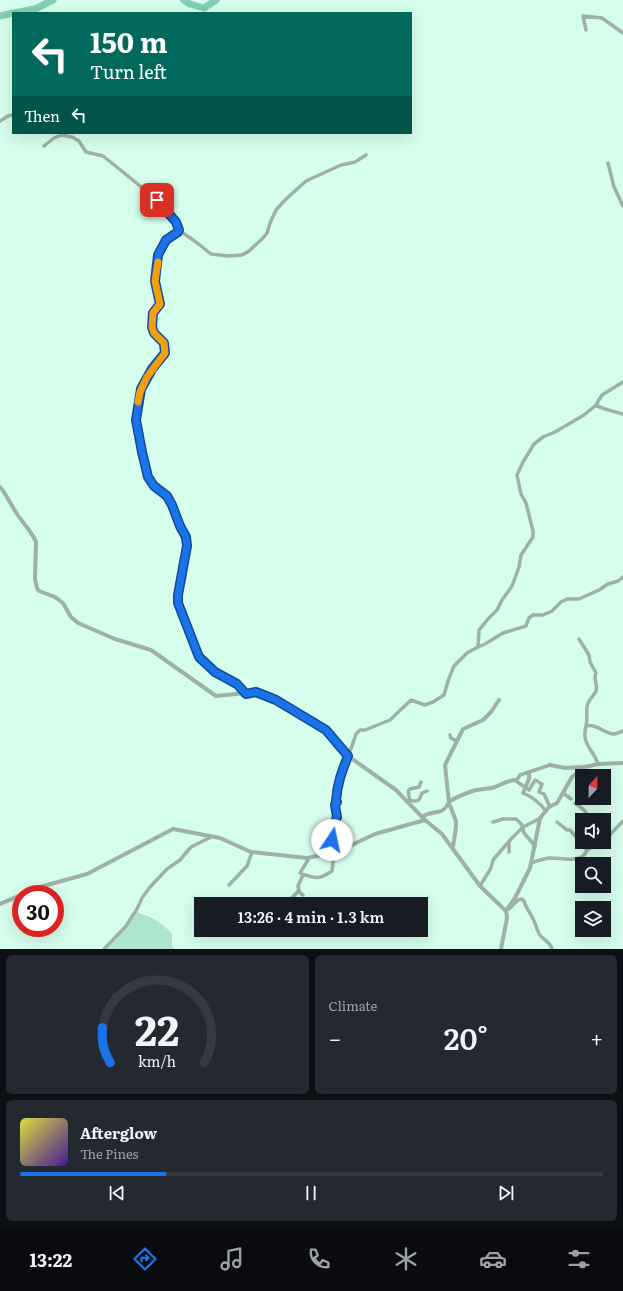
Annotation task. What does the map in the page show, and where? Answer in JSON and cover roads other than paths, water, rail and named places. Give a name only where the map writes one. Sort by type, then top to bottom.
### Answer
[{"type":"street","points":[[586,30],[583,16],[602,18],[623,33]]},
{"type":"street","points":[[0,121],[12,115]]},
{"type":"street","points":[[44,146],[58,136],[65,136],[79,141],[86,152],[106,158],[157,200],[178,226],[178,232]]},
{"type":"street","points":[[178,232],[196,242],[211,254],[228,256],[242,255],[249,251],[263,238],[267,233],[276,210],[306,181],[341,165],[355,162],[366,155]]},
{"type":"street","points":[[608,163],[614,187],[623,206]]},
{"type":"street","points":[[178,232],[166,240],[158,255],[155,281],[160,304],[153,313],[152,327],[154,333],[164,343],[165,353],[152,369],[141,389],[137,425],[148,477],[154,486],[167,496],[186,537],[187,546],[178,595],[178,603],[197,653],[204,663],[215,672],[237,684],[246,694]]},
{"type":"street","points":[[478,647],[479,630],[497,610],[512,586],[519,567],[521,555],[533,537],[533,531],[526,503],[521,494],[517,475],[523,462],[534,444],[543,437],[556,432],[584,415],[596,405],[602,395],[623,382]]},
{"type":"street","points":[[596,405],[604,410],[610,410],[623,414]]},
{"type":"street","points":[[0,487],[36,542],[35,579],[39,591],[55,597],[63,603],[71,617],[78,623],[115,639],[151,650],[216,696],[256,692],[276,700],[326,730],[348,756],[409,801],[423,818],[442,834],[453,847],[480,886],[506,910],[507,918],[501,949]]},
{"type":"street","points":[[307,858],[308,860],[300,872],[303,875],[315,879],[323,877],[332,871],[334,852],[332,840],[334,825],[337,817],[335,805],[337,802],[337,786],[340,774],[356,734],[360,730],[366,730],[390,720],[412,700],[424,705],[433,702],[444,695],[454,666],[467,653],[503,634],[526,626],[529,618],[533,615],[543,615],[552,611],[561,602],[567,599],[579,599],[600,590],[608,584],[618,581],[623,577]]},
{"type":"street","points":[[579,639],[590,655],[590,662],[596,672],[594,677],[596,690],[590,697],[587,706],[586,726],[584,733],[586,742],[596,757],[598,764]]},
{"type":"street","points":[[453,847],[456,827],[449,801],[445,765],[463,729],[483,720],[491,712],[499,700]]},
{"type":"street","points":[[586,726],[591,725],[599,727],[609,733],[614,734],[623,731]]},
{"type":"street","points":[[450,735],[457,741]]},
{"type":"street","points":[[516,780],[520,775],[550,765],[565,768],[623,763]]},
{"type":"street","points":[[480,886],[491,868],[493,860],[509,841],[523,827],[541,818],[548,809],[557,803],[572,777],[585,767]]},
{"type":"street","points":[[529,772],[529,779],[522,793],[540,802],[548,809]]},
{"type":"street","points":[[47,885],[87,874],[173,829],[220,838],[252,852],[307,858],[334,852],[375,834],[423,818],[427,814],[442,811],[446,809],[449,801],[460,796],[470,794],[474,791],[494,787],[510,780],[516,780],[529,790],[534,780],[542,784],[539,792],[544,794],[548,809]]},
{"type":"street","points":[[409,801],[408,791],[419,787],[421,782]]},
{"type":"street","points":[[409,801],[416,802],[420,798],[422,792],[427,791]]},
{"type":"street","points":[[563,793],[571,799]]},
{"type":"street","points":[[578,805],[585,813]]},
{"type":"street","points":[[506,910],[516,896],[531,863],[541,818]]},
{"type":"street","points":[[493,822],[502,819],[516,819],[523,827],[524,833],[535,846]]},
{"type":"street","points":[[611,836],[623,821]]},
{"type":"street","points":[[531,863],[547,858],[580,858],[586,853],[587,850],[585,846],[570,830],[567,830],[557,822]]},
{"type":"street","points":[[104,949],[126,926],[142,898],[167,869],[180,860],[191,847],[211,837]]},
{"type":"street","points":[[509,841],[509,852]]},
{"type":"street","points":[[229,885],[247,866],[252,852]]},
{"type":"street","points":[[303,875],[298,886],[300,893],[303,895]]},
{"type":"street","points":[[293,897],[299,890]]},
{"type":"street","points":[[0,904],[12,899]]},
{"type":"street","points":[[506,910],[518,900],[522,899],[534,921],[540,937],[551,945],[552,949]]},
{"type":"waterway","points":[[19,12],[35,9],[53,0]]},
{"type":"waterway","points":[[184,0],[190,4],[204,8],[216,0]]},
{"type":"waterway","points":[[0,16],[12,13]]}]
